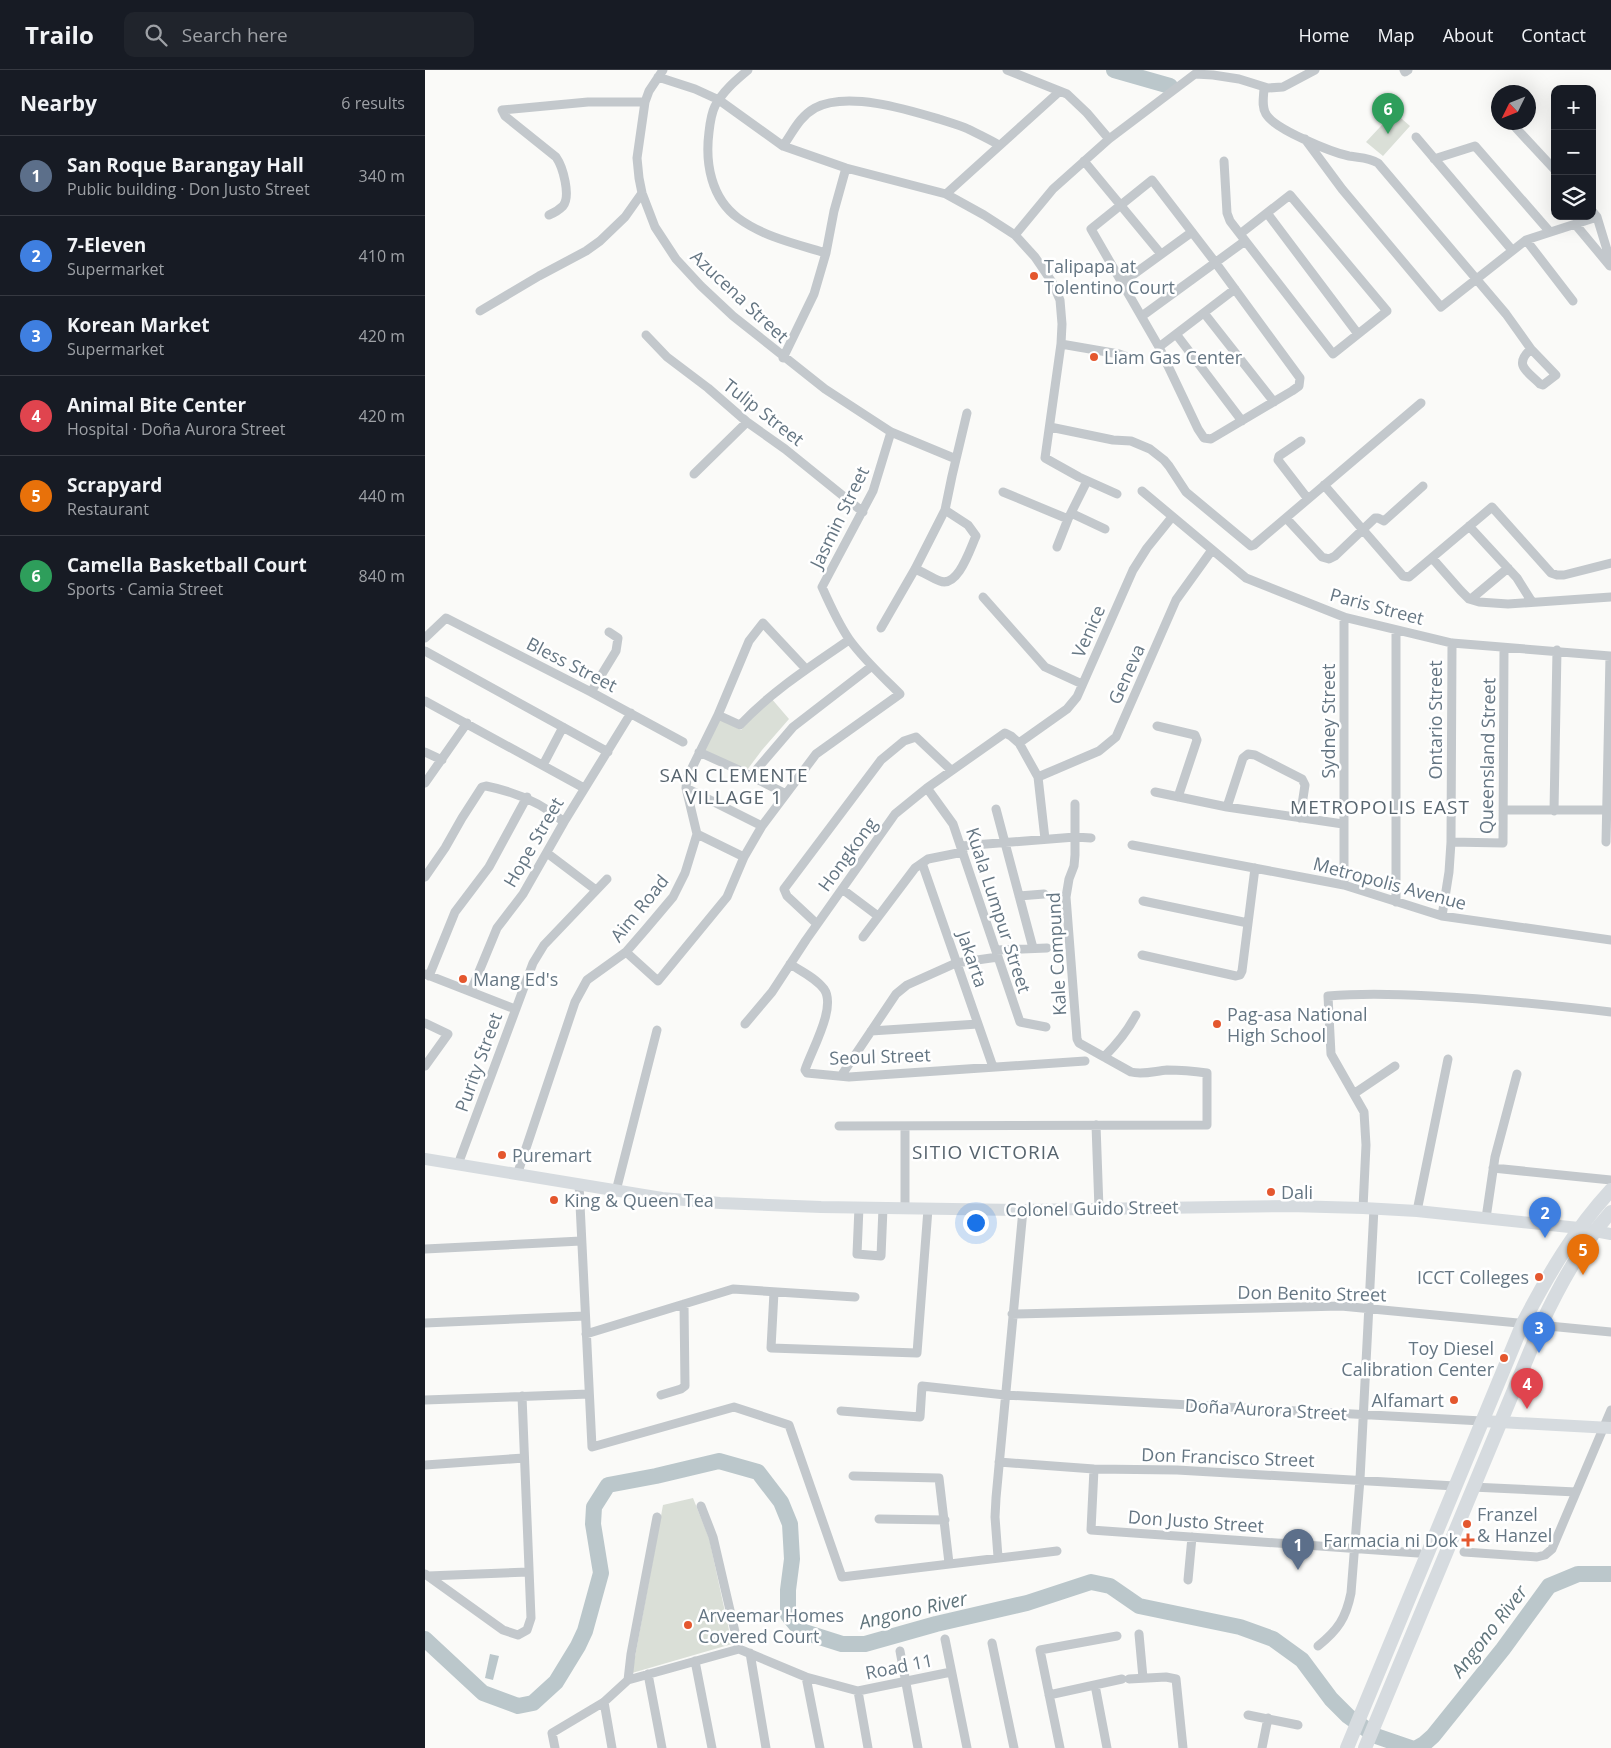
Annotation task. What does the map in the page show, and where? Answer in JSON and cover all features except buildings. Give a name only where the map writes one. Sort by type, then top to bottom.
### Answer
[{"type":"main road","points":[[1347,1748],[1523,1323],[1554,1267],[1579,1228],[1611,1190]]},
{"type":"main road","points":[[1365,1748],[1541,1325],[1560,1288],[1596,1230],[1611,1212]]},
{"type":"street","points":[[748,70],[726,89],[714,108],[708,159],[709,173],[715,188],[725,205],[736,217],[752,228],[826,253]]},
{"type":"street","points":[[1007,70],[1067,94],[1087,113],[1109,140]]},
{"type":"street","points":[[1015,234],[1053,189],[1084,161],[1195,74],[1213,74],[1239,79],[1264,87],[1283,87],[1315,70]]},
{"type":"street","points":[[1404,70],[1405,72],[1408,70]]},
{"type":"street","points":[[660,73],[719,100],[783,146],[846,168],[946,194],[1015,234],[1035,257],[1052,282],[1060,300],[1063,324],[1045,458],[1087,481],[1117,494]]},
{"type":"street","name":"Azucena Street","points":[[660,73],[649,91],[645,102],[637,158],[642,193],[655,227],[676,259],[733,316],[783,358],[825,389],[891,432],[956,459]]},
{"type":"street","points":[[1264,87],[1263,108],[1266,115],[1280,127],[1328,150],[1350,156],[1370,158],[1378,163],[1506,314],[1531,349]]},
{"type":"street","points":[[946,194],[1060,91]]},
{"type":"street","points":[[783,146],[802,118],[814,108],[828,103],[846,101],[861,101],[901,108],[966,128],[999,145]]},
{"type":"street","points":[[549,215],[563,206],[567,195],[561,164],[556,157],[505,116],[502,110],[588,102],[645,102]]},
{"type":"street","points":[[1518,130],[1551,166]]},
{"type":"street","points":[[1416,137],[1512,250]]},
{"type":"street","points":[[1303,138],[1441,307],[1526,240],[1583,220]]},
{"type":"street","points":[[1434,159],[1475,146],[1550,232]]},
{"type":"street","points":[[1084,161],[1161,254]]},
{"type":"street","points":[[1142,316],[1215,262],[1243,238],[1267,213],[1290,195],[1387,312],[1333,354],[1243,238],[1230,221],[1227,213],[1224,162]]},
{"type":"street","points":[[783,358],[814,294],[826,253],[834,211],[846,168]]},
{"type":"street","points":[[1152,180],[1192,232],[1300,378],[1299,386],[1211,438],[1204,438],[1198,429],[1159,347],[1091,229],[1152,180]]},
{"type":"street","points":[[480,311],[539,276],[587,251],[625,217],[642,193]]},
{"type":"street","points":[[1267,213],[1358,334]]},
{"type":"street","points":[[1596,217],[1611,265]]},
{"type":"street","points":[[1575,224],[1611,265]]},
{"type":"street","points":[[1123,282],[1192,232]]},
{"type":"street","points":[[1526,240],[1573,301]]},
{"type":"street","points":[[1159,347],[1235,289]]},
{"type":"street","points":[[1204,313],[1274,402]]},
{"type":"street","points":[[1176,334],[1242,421]]},
{"type":"street","name":"Tulip Street","points":[[646,335],[667,357],[863,512]]},
{"type":"street","points":[[1061,344],[1119,354],[1136,360]]},
{"type":"street","points":[[1049,426],[1131,442],[1150,449],[1164,460],[1186,492],[1251,546],[1421,403]]},
{"type":"street","points":[[881,628],[945,510],[967,413]]},
{"type":"street","points":[[693,474],[747,422]]},
{"type":"street","name":"Jasmin Street","points":[[849,640],[838,622],[822,587],[873,491],[891,432]]},
{"type":"street","points":[[1301,441],[1279,456],[1278,460],[1308,499]]},
{"type":"street","points":[[1057,547],[1069,516],[1087,481]]},
{"type":"street","points":[[1324,485],[1403,576],[1406,577],[1409,577],[1492,507],[1551,573],[1557,576],[1611,563]]},
{"type":"street","points":[[1286,518],[1322,557],[1329,559],[1335,556],[1375,518],[1384,521],[1423,486]]},
{"type":"street","name":"Paris Street","points":[[1142,491],[1246,578],[1344,617],[1452,643],[1504,648],[1557,650],[1610,656],[1606,810]]},
{"type":"street","points":[[1003,492],[1105,529]]},
{"type":"street","points":[[915,568],[941,582],[952,580],[958,575],[976,536],[968,525],[945,510]]},
{"type":"street","name":"Venice","points":[[1019,743],[1067,709],[1077,697],[1133,570],[1147,548],[1172,516]]},
{"type":"street","points":[[1469,526],[1517,578],[1532,602]]},
{"type":"street","name":"Geneva","points":[[1038,777],[1099,751],[1116,737],[1176,600],[1212,550]]},
{"type":"street","points":[[1432,558],[1471,600],[1486,603],[1603,599],[1611,597]]},
{"type":"street","points":[[1471,600],[1507,568]]},
{"type":"street","points":[[983,597],[1045,667],[1083,684]]},
{"type":"street","name":"Sydney Street","points":[[1344,617],[1344,884]]},
{"type":"street","name":"Bless Street","points":[[425,638],[446,618],[591,692],[683,742]]},
{"type":"street","points":[[744,857],[697,834],[686,788],[687,778],[749,641],[763,623],[806,669]]},
{"type":"street","points":[[1396,630],[1396,902]]},
{"type":"street","points":[[591,692],[616,652],[618,638],[609,632]]},
{"type":"street","points":[[626,952],[658,981],[727,896],[744,857],[762,826],[816,754],[900,694],[849,640],[806,669],[757,707],[740,726],[717,715]]},
{"type":"street","name":"Ontario Street","points":[[1442,916],[1449,872],[1451,842],[1452,643]]},
{"type":"street","name":"Queensland Street","points":[[1451,842],[1503,843],[1504,648]]},
{"type":"street","points":[[1554,811],[1557,650]]},
{"type":"street","points":[[425,651],[608,752]]},
{"type":"street","points":[[751,776],[793,726],[872,666]]},
{"type":"street","points":[[425,700],[584,788]]},
{"type":"street","name":"Hope Street","points":[[471,991],[497,928],[523,894],[584,788],[631,713]]},
{"type":"street","points":[[425,783],[467,723]]},
{"type":"street","points":[[1157,726],[1195,735],[1197,740],[1178,797]]},
{"type":"street","points":[[543,766],[563,727]]},
{"type":"street","name":"Hongkong","points":[[745,1024],[772,992],[841,889],[895,814],[951,770],[1005,732],[1019,743]]},
{"type":"street","points":[[817,924],[787,896],[784,890],[881,760],[904,741],[916,737],[951,770]]},
{"type":"street","points":[[1019,743],[1038,777],[1045,839]]},
{"type":"street","points":[[425,752],[442,760]]},
{"type":"street","points":[[699,752],[786,794]]},
{"type":"street","points":[[1227,807],[1243,758],[1248,754],[1255,755],[1302,779],[1305,785],[1300,818]]},
{"type":"street","points":[[426,874],[445,848],[482,787],[487,786],[527,797],[546,808],[564,822]]},
{"type":"street","points":[[686,788],[762,826]]},
{"type":"street","name":"Kuala Lumpur Street","points":[[927,788],[953,824],[1019,1022],[1046,1027]]},
{"type":"street","points":[[1155,792],[1227,807],[1343,824]]},
{"type":"street","points":[[515,1010],[427,975],[455,912],[489,867],[527,797]]},
{"type":"street","name":"Kale Compund","points":[[1075,804],[1074,866],[1069,879],[1066,897],[1076,1030],[1079,1042],[1104,1056]]},
{"type":"street","points":[[996,809],[1033,948]]},
{"type":"street","points":[[1503,810],[1606,810],[1606,842]]},
{"type":"street","name":"Aim Road","points":[[517,1175],[575,1002],[587,980],[626,952],[673,897],[685,873],[697,834]]},
{"type":"street","points":[[863,937],[915,868],[929,859],[962,849],[1004,842],[1075,837],[1091,838]]},
{"type":"street","name":"Metropolis Avenue","points":[[1132,845],[1344,884],[1442,916],[1611,940]]},
{"type":"street","points":[[547,853],[596,890]]},
{"type":"street","name":"Jakarta","points":[[922,863],[993,1067]]},
{"type":"street","points":[[1142,956],[1236,976],[1241,975],[1255,868]]},
{"type":"street","name":"Purity Street","points":[[460,1165],[460,1158],[533,963],[538,954],[607,879]]},
{"type":"street","points":[[841,889],[878,916]]},
{"type":"street","points":[[1019,896],[1044,894]]},
{"type":"street","points":[[1143,901],[1247,923]]},
{"type":"street","points":[[841,1076],[896,994],[902,988],[966,960],[997,953],[1047,948]]},
{"type":"street","name":"Seoul Street","points":[[790,964],[820,984],[826,991],[827,1000],[823,1027],[805,1070],[811,1073],[841,1076],[1085,1061]]},
{"type":"street","points":[[1318,1646],[1333,1634],[1349,1607],[1360,1479],[1369,1308],[1369,1208],[1365,1112],[1331,1054],[1328,996],[1352,993],[1452,997],[1528,1002],[1611,1012]]},
{"type":"street","points":[[839,1126],[1207,1125],[1207,1073],[1165,1070],[1138,1074],[1131,1072],[1104,1056],[1121,1040],[1129,1029],[1135,1015]]},
{"type":"street","points":[[425,1023],[448,1034],[425,1066]]},
{"type":"street","points":[[871,1031],[978,1024]]},
{"type":"street","points":[[616,1191],[657,1030]]},
{"type":"street","points":[[1417,1211],[1447,1059]]},
{"type":"street","points":[[1355,1093],[1395,1066]]},
{"type":"street","points":[[1485,1218],[1493,1168],[1517,1074]]},
{"type":"street","points":[[1096,1125],[1099,1209]]},
{"type":"street","points":[[905,1127],[905,1208]]},
{"type":"street","name":"Colonel Guido Street","points":[[425,1159],[662,1198],[721,1203],[1023,1210],[1289,1206],[1369,1208],[1417,1211],[1579,1228],[1611,1234]]},
{"type":"street","points":[[1493,1168],[1611,1180]]},
{"type":"street","points":[[579,1184],[592,1446],[734,1406],[789,1425],[843,1577],[1057,1551]]},
{"type":"street","points":[[859,1207],[857,1254],[881,1256],[883,1208]]},
{"type":"street","points":[[774,1292],[771,1348],[917,1353],[928,1209]]},
{"type":"street","points":[[998,1557],[995,1517],[1012,1314],[1023,1210]]},
{"type":"street","points":[[425,1249],[581,1241]]},
{"type":"street","points":[[586,1334],[733,1289],[855,1297]]},
{"type":"street","points":[[661,1395],[685,1386],[684,1304]]},
{"type":"street","name":"Don Benito Street","points":[[1012,1314],[1341,1306],[1611,1332]]},
{"type":"street","points":[[425,1323],[585,1316]]},
{"type":"street","name":"Doña Aurora Street","points":[[841,1410],[920,1417],[922,1386],[1005,1394],[1499,1423],[1607,1427]]},
{"type":"street","points":[[425,1400],[589,1394]]},
{"type":"street","points":[[426,1575],[503,1630],[517,1635],[527,1630],[531,1618],[522,1396]]},
{"type":"street","points":[[1464,1552],[1537,1556],[1545,1555],[1552,1549],[1576,1492],[1607,1427],[1611,1410]]},
{"type":"street","points":[[425,1465],[524,1458]]},
{"type":"street","name":"Don Francisco Street","points":[[999,1462],[1094,1469],[1177,1470],[1360,1479],[1455,1486]]},
{"type":"street","name":"Don Justo Street","points":[[1094,1469],[1091,1530],[1418,1553]]},
{"type":"street","points":[[853,1476],[939,1478],[949,1563]]},
{"type":"street","points":[[1472,1487],[1576,1492]]},
{"type":"street","points":[[555,1748],[552,1733],[604,1702],[628,1680],[739,1649],[713,1537],[701,1506]]},
{"type":"street","points":[[628,1680],[631,1654],[657,1517]]},
{"type":"street","points":[[879,1519],[945,1520]]},
{"type":"street","points":[[1188,1580],[1192,1537]]},
{"type":"street","points":[[426,1575],[528,1572]]},
{"type":"street","points":[[1139,1634],[1143,1678]]},
{"type":"street","points":[[1060,1748],[1040,1650],[1117,1636]]},
{"type":"street","points":[[945,1639],[967,1748]]},
{"type":"street","points":[[993,1643],[1014,1748]]},
{"type":"street","name":"Road 11","points":[[739,1649],[806,1677],[858,1691],[951,1672]]},
{"type":"street","points":[[899,1652],[917,1748]]},
{"type":"street","points":[[750,1653],[766,1748]]},
{"type":"street","points":[[695,1661],[712,1748]]},
{"type":"street","points":[[648,1674],[662,1748]]},
{"type":"street","points":[[1049,1695],[1126,1679],[1166,1676],[1176,1679],[1183,1748]]},
{"type":"street","points":[[806,1677],[820,1748]]},
{"type":"street","points":[[1095,1685],[1107,1748]]},
{"type":"street","points":[[858,1691],[868,1748]]},
{"type":"street","points":[[604,1702],[612,1748]]},
{"type":"street","points":[[1248,1715],[1298,1724]]},
{"type":"street","points":[[1262,1748],[1268,1718]]},
{"type":"shaded area","points":[[1394,112],[1410,126],[1383,156],[1366,142]]},
{"type":"shaded area","points":[[771,698],[789,719],[747,770],[704,752],[717,723],[721,720],[741,730]]},
{"type":"shaded area","points":[[693,1498],[709,1538],[732,1644],[632,1673],[663,1505]]},
{"type":"shaded area","points":[[490,1654],[499,1656],[493,1680],[485,1678]]},
{"type":"waterway","points":[[1114,70],[1170,86]]},
{"type":"waterway","name":"Angono River","points":[[425,1639],[483,1693],[518,1706],[533,1703],[556,1682],[585,1631],[601,1573],[593,1524],[594,1507],[608,1485],[719,1461],[758,1472],[781,1502],[790,1524],[792,1559],[788,1590],[788,1615],[801,1631],[842,1644],[865,1644],[936,1624],[1027,1603],[1091,1582],[1110,1586],[1139,1606],[1240,1627],[1273,1639],[1302,1660],[1331,1699],[1348,1716],[1376,1736],[1411,1748]]},
{"type":"waterway","name":"Angono River","points":[[1417,1748],[1433,1736],[1503,1649],[1549,1586],[1578,1574],[1611,1574]]},
{"type":"place","name":"Camella Basketball Court","points":[[1388,134]]},
{"type":"place","name":"Talipapa at Tolentino Court","points":[[1034,276]]},
{"type":"place","name":"Liam Gas Center","points":[[1094,357]]},
{"type":"place","name":"Mang Ed's","points":[[463,979]]},
{"type":"place","name":"Pag-asa National High School","points":[[1217,1024]]},
{"type":"place","name":"Puremart","points":[[502,1155]]},
{"type":"place","name":"Dali","points":[[1271,1192]]},
{"type":"place","name":"King & Queen Tea","points":[[554,1200]]},
{"type":"place","name":"7-Eleven","points":[[1545,1238]]},
{"type":"place","name":"Scrapyard","points":[[1583,1275]]},
{"type":"place","name":"ICCT Colleges","points":[[1539,1277]]},
{"type":"place","name":"Korean Market","points":[[1539,1353]]},
{"type":"place","name":"Toy Diesel Calibration Center","points":[[1504,1358]]},
{"type":"place","name":"Alfamart","points":[[1454,1400]]},
{"type":"place","name":"Animal Bite Center","points":[[1527,1409]]},
{"type":"place","name":"Franzel & Hanzel","points":[[1467,1524]]},
{"type":"place","name":"Farmacia ni Dok","points":[[1468,1540]]},
{"type":"place","name":"San Roque Barangay Hall","points":[[1298,1570]]},
{"type":"place","name":"Arveemar Homes Covered Court","points":[[688,1625]]},
{"type":"district","name":"SAN CLEMENTE VILLAGE 1","points":[[734,786]]},
{"type":"district","name":"METROPOLIS EAST","points":[[1380,807]]},
{"type":"district","name":"SITIO VICTORIA","points":[[986,1152]]}]
